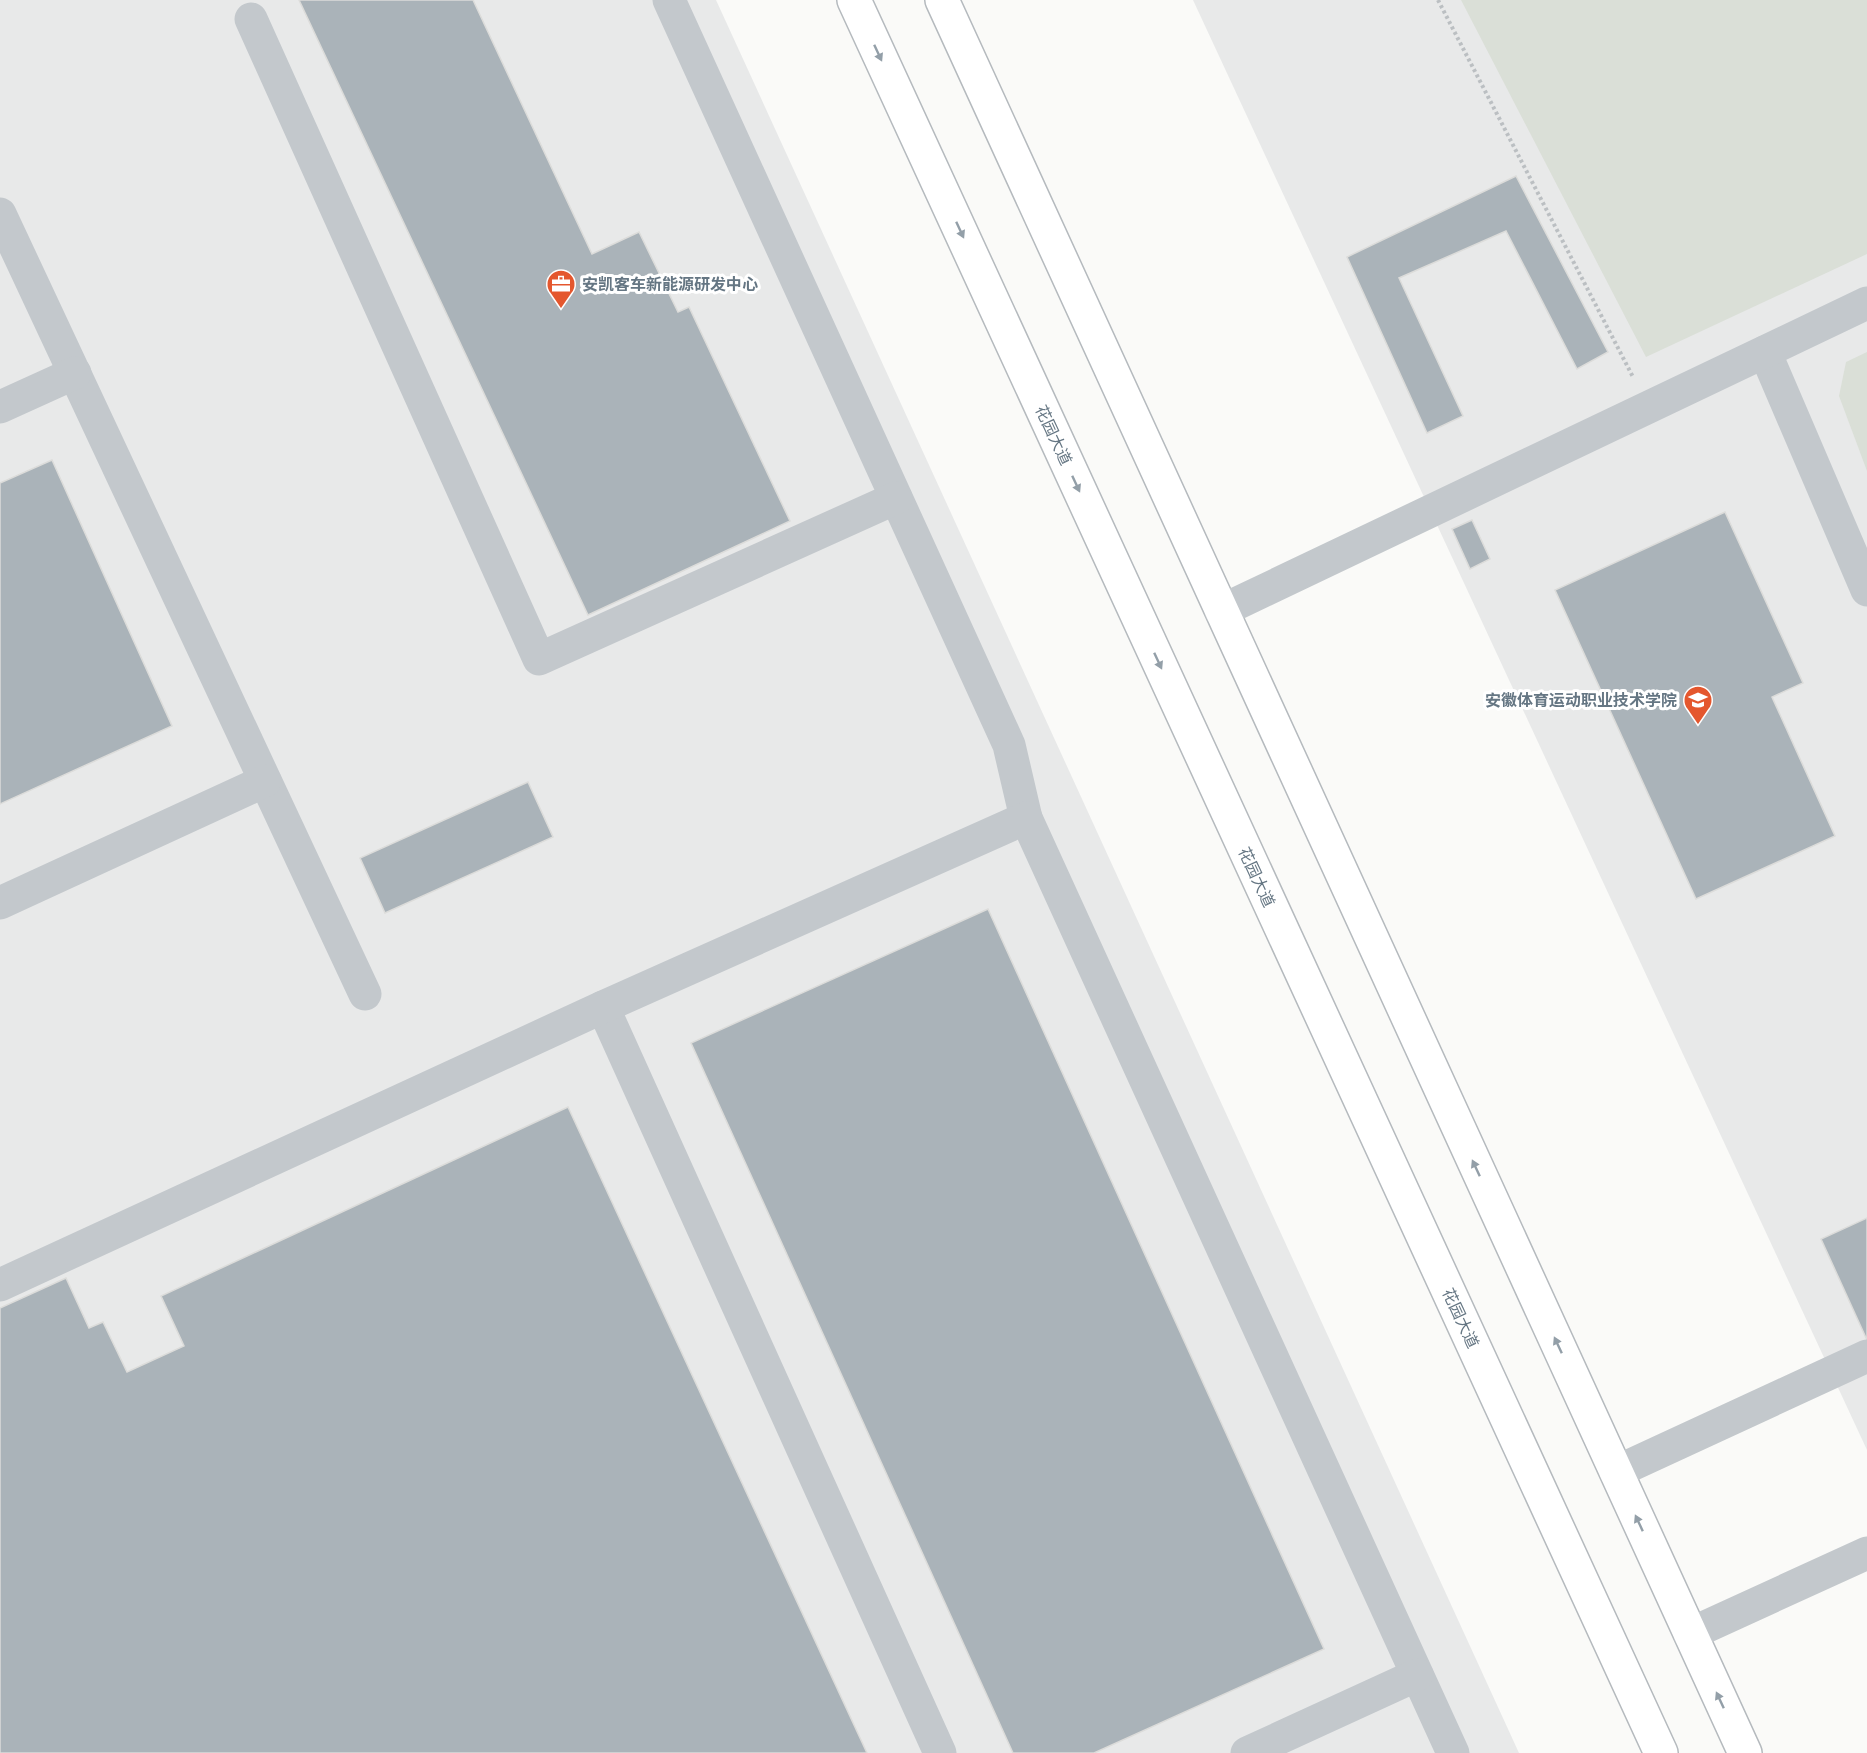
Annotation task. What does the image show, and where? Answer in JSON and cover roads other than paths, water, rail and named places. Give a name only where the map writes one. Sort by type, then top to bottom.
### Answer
[{"type":"main road","name":"花园大道","points":[[854,0],[1661,1753]]},
{"type":"main road","points":[[942,0],[1745,1753]]},
{"type":"lane","points":[[669,0],[1009,745],[1026,818],[1453,1753]]},
{"type":"lane","points":[[250,19],[539,659],[896,498]]},
{"type":"lane","points":[[0,214],[365,994]]},
{"type":"lane","points":[[1221,610],[1867,303]]},
{"type":"lane","points":[[1765,352],[1867,590]]},
{"type":"lane","points":[[0,407],[75,373]]},
{"type":"lane","points":[[0,903],[265,781]]},
{"type":"lane","points":[[0,1285],[603,1007],[1026,818]]},
{"type":"lane","points":[[603,1007],[940,1753]]},
{"type":"lane","points":[[1616,1472],[1867,1356]]},
{"type":"lane","points":[[1690,1634],[1867,1553]]},
{"type":"lane","points":[[1247,1753],[1417,1675]]},
{"type":"place","name":"安凯客车新能源研发中心","points":[[561,310]]},
{"type":"place","name":"安徽体育运动职业技术学院","points":[[1698,726]]}]
